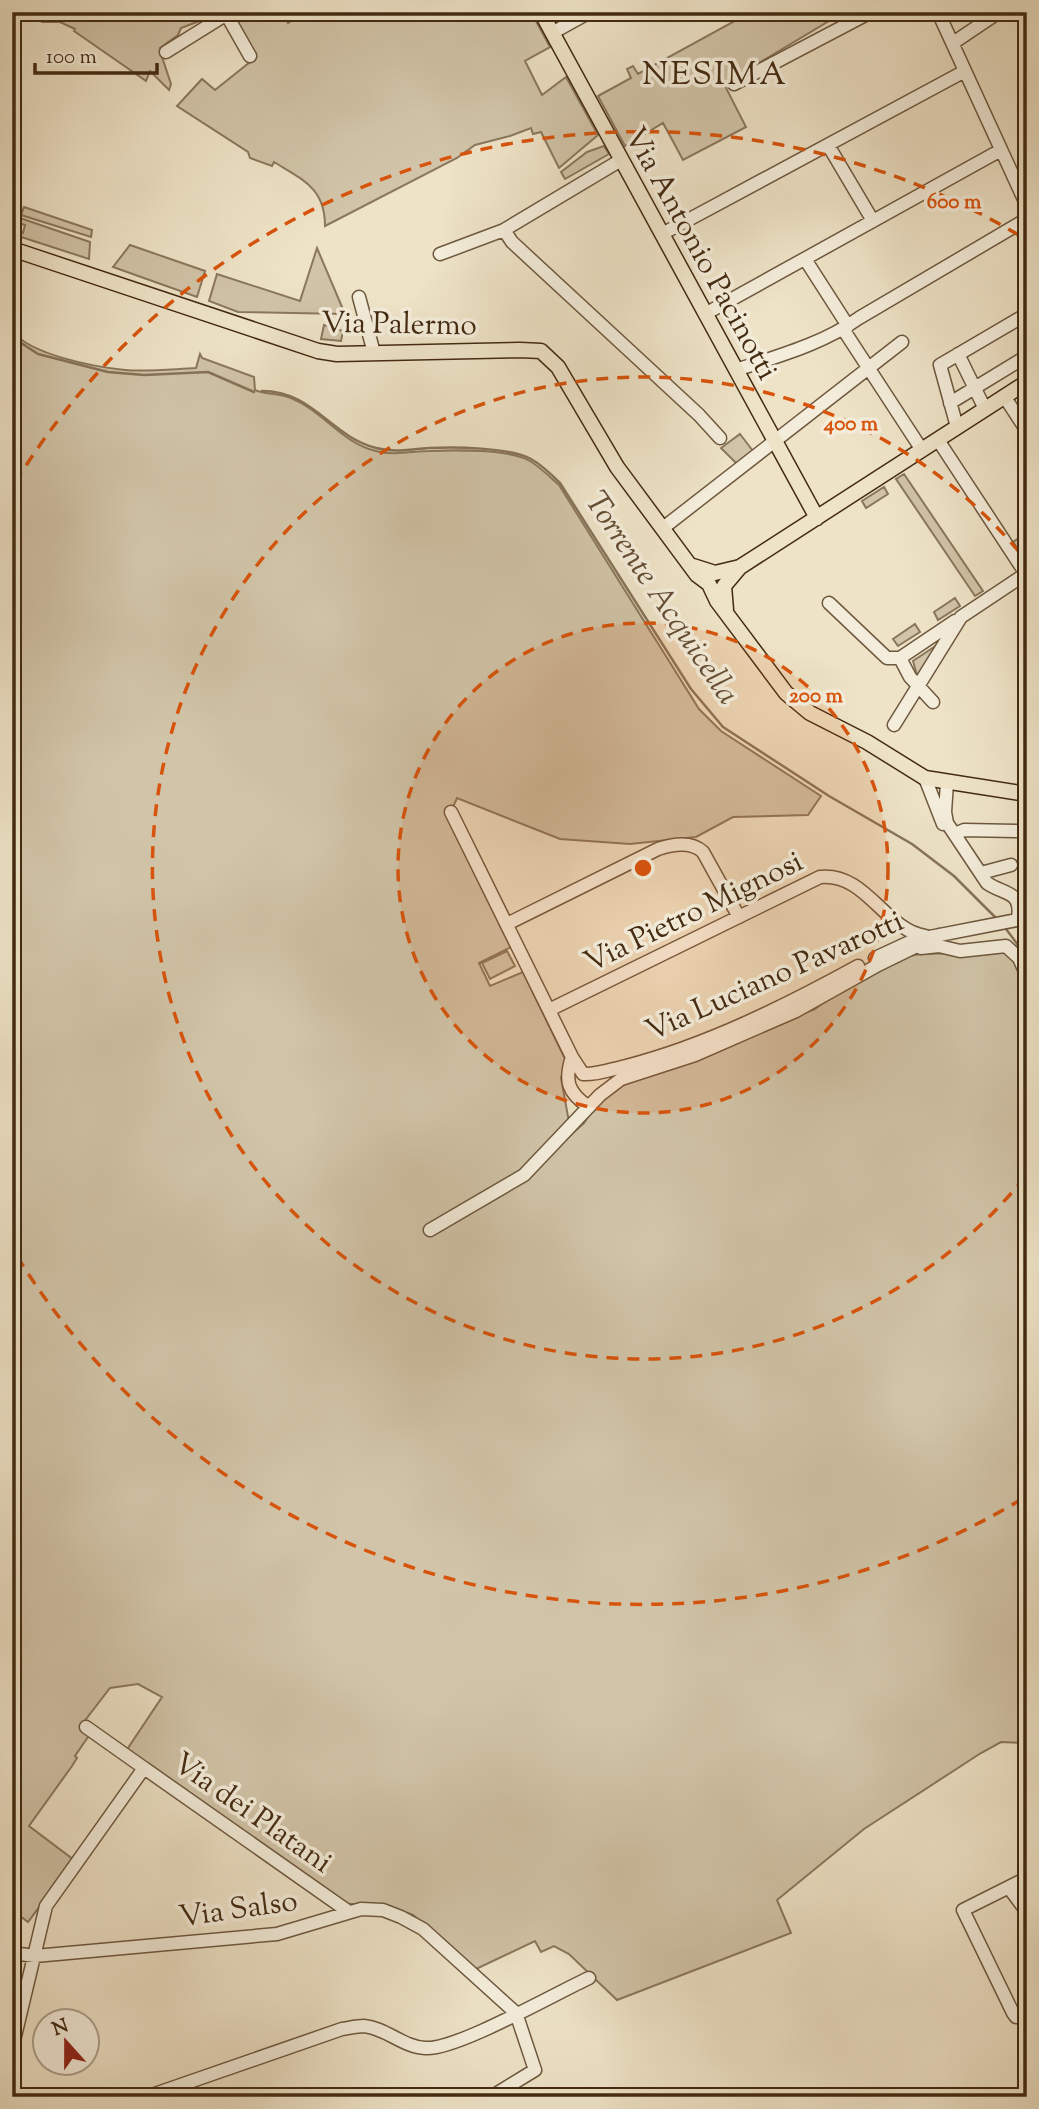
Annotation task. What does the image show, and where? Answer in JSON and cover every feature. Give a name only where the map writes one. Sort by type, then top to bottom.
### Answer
[{"type":"main road","name":"Via Antonio Pacinotti","points":[[541,12],[817,518]]},
{"type":"main road","name":"Via Palermo","points":[[12,249],[318,351],[337,354],[520,349],[541,351],[548,355],[568,381],[617,467],[697,575],[717,581],[727,614],[786,693],[799,706],[867,742],[925,778]]},
{"type":"main road","points":[[717,581],[1027,382]]},
{"type":"main road","points":[[925,778],[1027,794]]},
{"type":"street","points":[[552,33],[590,12]]},
{"type":"street","points":[[734,83],[871,12]]},
{"type":"street","points":[[938,12],[1027,206]]},
{"type":"street","points":[[953,43],[999,12]]},
{"type":"street","points":[[166,52],[229,13],[250,56]]},
{"type":"street","points":[[662,234],[965,71]]},
{"type":"street","points":[[828,145],[873,221]]},
{"type":"street","points":[[705,314],[1002,150]]},
{"type":"street","points":[[440,254],[504,230],[621,160]]},
{"type":"street","points":[[736,370],[810,344],[846,328],[1027,219]]},
{"type":"street","points":[[504,230],[512,242],[690,406],[720,438]]},
{"type":"street","points":[[805,259],[867,368],[922,450]]},
{"type":"street","points":[[359,297],[374,353]]},
{"type":"street","points":[[957,427],[940,365],[1027,314]]},
{"type":"street","points":[[663,528],[902,342]]},
{"type":"street","points":[[958,354],[975,387],[1027,431]]},
{"type":"street","points":[[950,403],[1027,356]]},
{"type":"street","points":[[829,603],[883,656],[900,658],[1026,574],[938,439]]},
{"type":"street","points":[[894,725],[961,617]]},
{"type":"street","points":[[900,658],[918,687],[933,702]]},
{"type":"street","points":[[1027,758],[1027,769]]},
{"type":"street","points":[[925,778],[944,825],[955,834]]},
{"type":"street","points":[[947,783],[947,823],[991,886],[1012,894],[1022,918]]},
{"type":"street","points":[[451,812],[572,1058],[583,1074],[579,1083],[581,1093],[589,1098],[600,1095]]},
{"type":"street","points":[[955,834],[964,830],[1016,831]]},
{"type":"street","points":[[507,924],[658,849],[682,844],[697,847],[703,852],[739,917]]},
{"type":"street","points":[[981,873],[1011,865]]},
{"type":"street","name":"Via Pietro Mignosi","points":[[549,1010],[814,880],[833,877],[851,884],[925,938]]},
{"type":"street","name":"Via Luciano Pavarotti","points":[[583,1074],[636,1063],[678,1050],[798,999],[898,946],[1022,918]]},
{"type":"street","points":[[925,938],[930,947],[948,947]]},
{"type":"street","points":[[925,938],[960,951],[1006,946],[1014,951],[1027,976]]},
{"type":"street","points":[[430,1230],[524,1175],[600,1095],[615,1083],[681,1060],[796,1011],[925,938]]},
{"type":"street","points":[[572,1058],[567,1073],[569,1088],[578,1100],[589,1107]]},
{"type":"street","points":[[86,1727],[144,1768]]},
{"type":"street","name":"Via dei Platani","points":[[12,2049],[43,1920],[51,1899],[144,1768],[349,1912]]},
{"type":"street","points":[[1027,1878],[963,1910],[1013,2013],[1016,2017],[1027,2017]]},
{"type":"street","points":[[1009,1888],[1027,1912]]},
{"type":"street","name":"Via Salso","points":[[12,1953],[35,1956],[277,1934],[361,1909],[383,1910],[414,1923],[516,2013]]},
{"type":"street","points":[[146,2097],[342,2029],[363,2026],[379,2030],[416,2047],[438,2048],[463,2039],[589,1978]]},
{"type":"street","points":[[491,2097],[535,2070],[516,2013]]},
{"type":"shaded area","points":[[34,12],[218,14],[181,28],[178,35],[160,48],[171,84],[169,90],[150,71],[146,81],[74,31],[75,29],[60,22],[42,22]]},
{"type":"shaded area","points":[[241,12],[282,12],[288,23],[305,12],[311,12],[317,20],[329,12],[531,12],[550,47],[525,61],[542,95],[566,77],[598,135],[559,168],[541,132],[533,134],[531,128],[475,145],[457,158],[325,226],[321,202],[303,180],[274,162],[272,166],[250,158],[248,152],[177,106],[202,79],[215,90],[255,58],[235,22]]},
{"type":"shaded area","points":[[751,12],[830,12],[834,18],[724,84],[746,127],[683,160],[663,123],[625,146],[598,96],[631,78],[627,69],[633,66],[638,74]]},
{"type":"shaded area","points":[[604,146],[609,154],[565,179],[561,172],[587,152]]},
{"type":"shaded area","points":[[24,207],[92,230],[91,237],[21,215]]},
{"type":"shaded area","points":[[20,218],[90,242],[89,259],[12,234],[12,229],[23,233],[25,225],[18,223]]},
{"type":"shaded area","points":[[130,245],[205,271],[197,297],[113,267]]},
{"type":"shaded area","points":[[317,248],[345,314],[238,312],[209,301],[217,274],[300,301]]},
{"type":"shaded area","points":[[324,325],[343,331],[341,341],[321,339]]},
{"type":"shaded area","points":[[12,331],[33,347],[48,353],[81,363],[125,370],[196,368],[200,354],[202,358],[254,377],[255,390],[286,396],[302,404],[353,441],[376,451],[481,451],[509,454],[530,461],[559,485],[699,709],[721,731],[821,796],[808,815],[733,817],[696,837],[630,844],[560,839],[457,798],[454,805],[446,808],[511,947],[479,963],[490,986],[523,972],[566,1061],[561,1078],[569,1122],[566,1139],[584,1123],[593,1109],[625,1081],[815,1009],[861,978],[898,960],[922,954],[970,954],[1002,950],[1015,962],[1027,993],[1027,1743],[1001,1742],[864,1829],[777,1900],[791,1933],[617,2000],[569,1954],[554,1946],[541,1952],[535,1941],[476,1969],[413,1915],[383,1904],[347,1904],[126,1751],[162,1697],[138,1684],[110,1688],[80,1727],[90,1734],[75,1756],[77,1758],[72,1766],[29,1826],[74,1860],[28,1922],[12,1910]]},
{"type":"shaded area","points":[[740,434],[753,451],[737,464],[721,448]]},
{"type":"shaded area","points":[[904,474],[983,591],[975,596],[896,479]]},
{"type":"shaded area","points":[[884,487],[888,494],[866,508],[862,501]]},
{"type":"shaded area","points":[[1027,532],[1027,563],[1013,542]]},
{"type":"shaded area","points":[[955,598],[960,606],[938,620],[934,612]]},
{"type":"shaded area","points":[[915,624],[920,632],[898,646],[893,639]]},
{"type":"shaded area","points":[[940,643],[918,679],[913,661]]},
{"type":"shaded area","points":[[507,951],[515,966],[490,979],[482,963]]},
{"type":"waterway","name":"Torrente Acquicella","points":[[12,337],[38,354],[108,372],[144,375],[208,372],[254,392]]},
{"type":"waterway","name":"Torrente Acquicella","points":[[262,391],[295,398],[346,434],[376,448],[496,450],[521,455],[539,464],[560,483],[691,689],[723,727],[829,796],[912,844],[954,876],[996,918]]},
{"type":"waterway","name":"Torrente Acquicella","points":[[1006,929],[1027,957]]},
{"type":"district","name":"NESIMA","points":[[715,72]]}]
